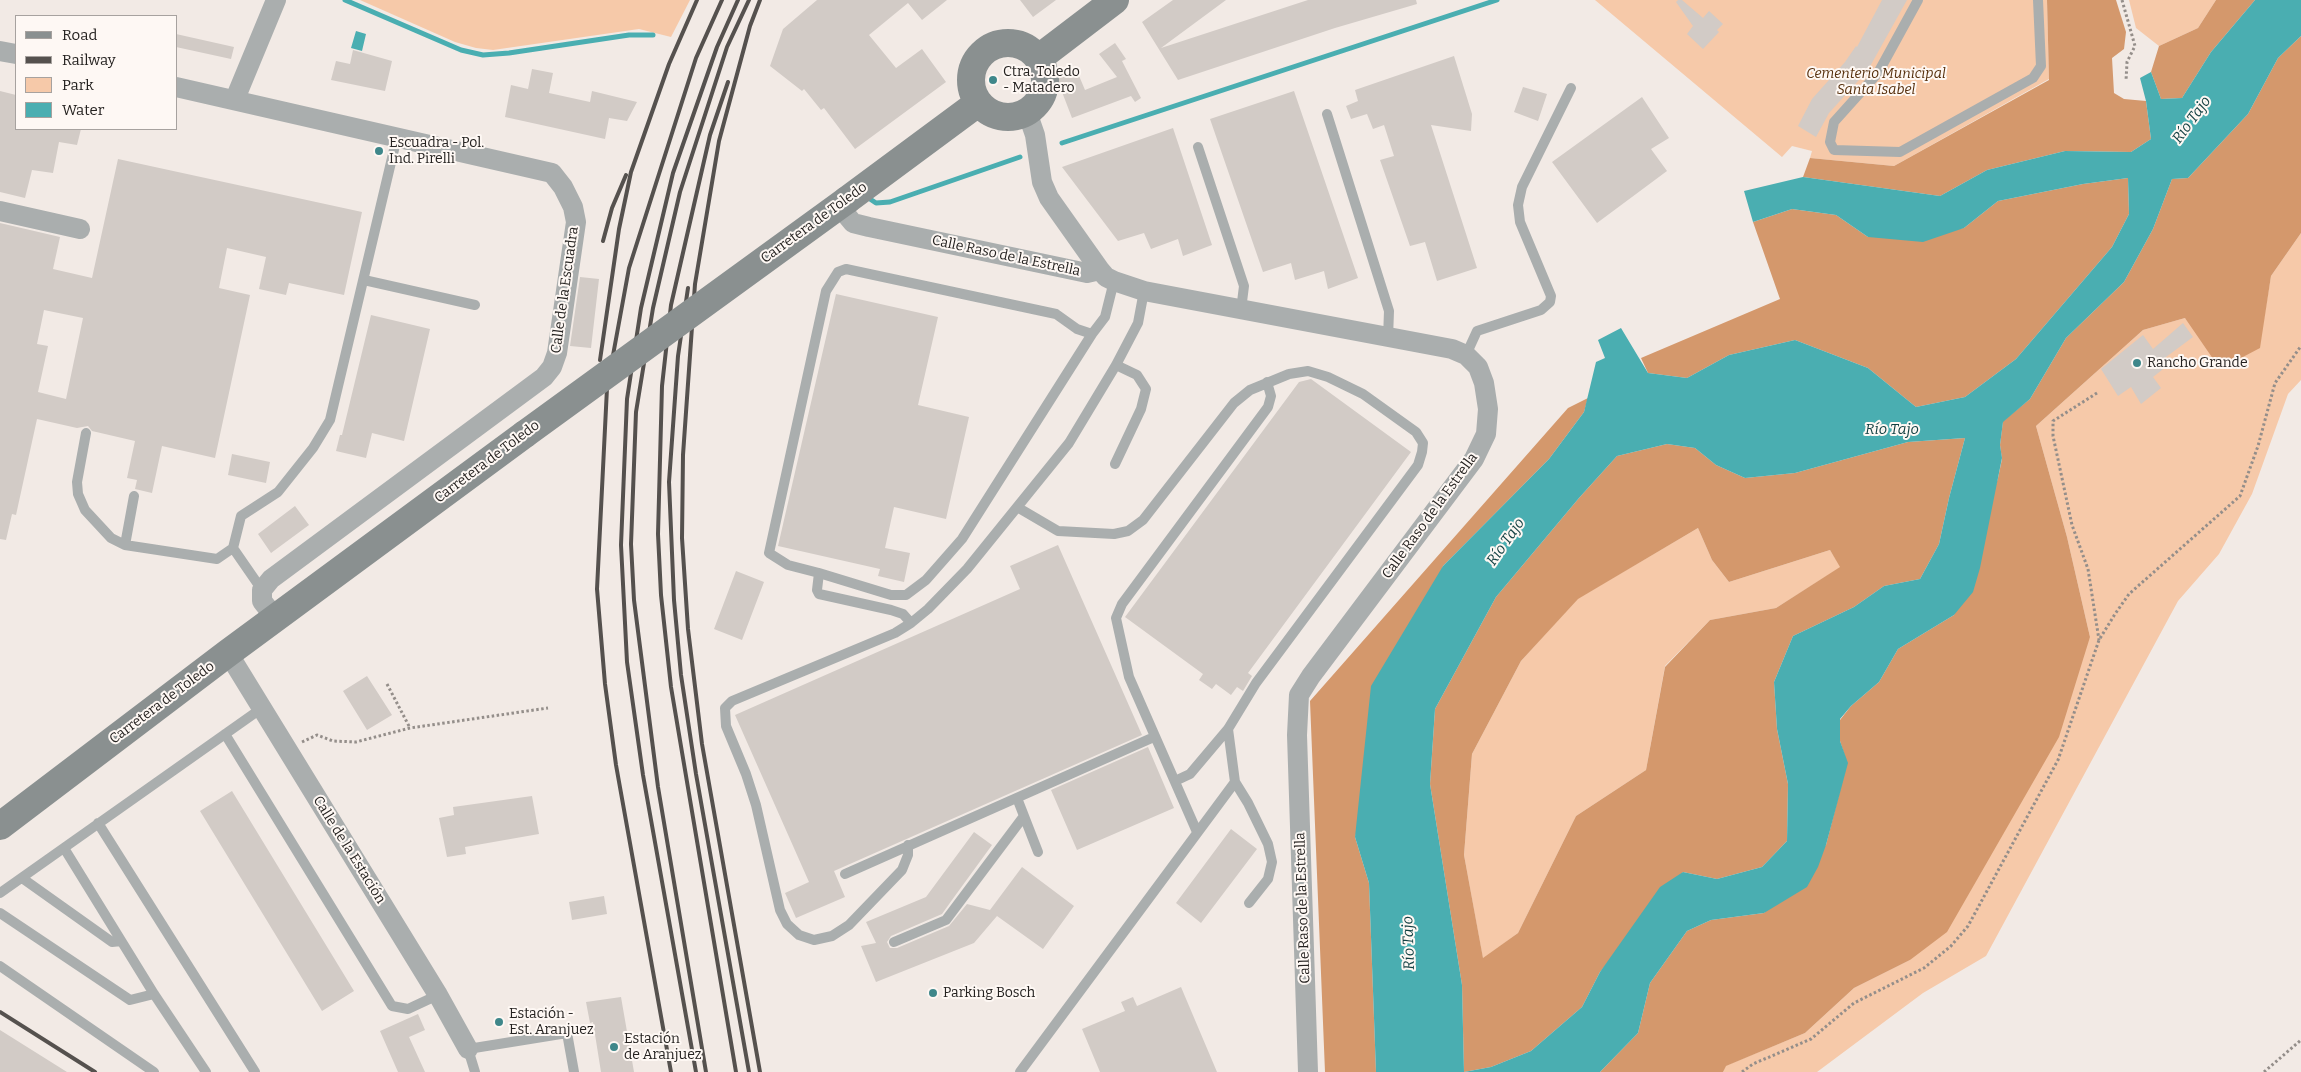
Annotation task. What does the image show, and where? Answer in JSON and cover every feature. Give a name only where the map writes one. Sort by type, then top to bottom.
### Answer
[{"type":"street","points":[[235,99],[276,0]]},
{"type":"street","points":[[1039,58],[1115,0]]},
{"type":"street","points":[[999,43],[1014,43],[1028,48],[1039,58],[1045,72],[1045,88],[1038,102],[1027,112],[1015,117],[1001,117],[988,112],[978,103],[972,90],[970,75],[975,61],[985,50],[999,43]]},
{"type":"street","points":[[0,51],[15,54]]},
{"type":"street","name":"Calle de la Escuadra","points":[[178,87],[552,173],[563,187],[573,208],[576,222],[557,353],[552,367],[544,377],[271,579],[262,590]]},
{"type":"street","name":"Carretera de Toledo","points":[[0,826],[228,653],[978,103]]},
{"type":"street","points":[[1027,112],[1034,135],[1042,182],[1049,198],[1107,275]]},
{"type":"street","name":"Calle Raso de la Estrella","points":[[843,203],[853,223],[1087,274],[1107,275],[1144,291],[1452,349],[1466,355],[1478,366],[1484,383],[1488,409],[1486,434],[1474,459],[1311,676],[1299,695],[1297,735],[1308,1072]]},
{"type":"street","points":[[0,211],[80,229]]},
{"type":"street","points":[[262,590],[262,601],[276,619]]},
{"type":"street","name":"Calle de la Estación","points":[[228,653],[438,994],[468,1049]]},
{"type":"lane","points":[[1918,0],[1878,73],[1834,122],[1830,142],[1834,150],[1900,152],[2032,78],[2040,66],[2038,0]]},
{"type":"lane","points":[[1466,355],[1477,331],[1541,310],[1550,302],[1551,296],[1520,222],[1518,205],[1522,187],[1571,88]]},
{"type":"lane","points":[[1327,114],[1389,311],[1388,338]]},
{"type":"lane","points":[[86,433],[77,482],[78,494],[85,510],[95,523],[111,538],[125,545],[217,559],[233,548],[241,516],[278,492],[313,448],[330,420],[397,137]]},
{"type":"lane","points":[[1198,147],[1244,286],[1241,310]]},
{"type":"lane","points":[[1092,334],[1077,329],[1056,314],[846,268],[838,272],[826,290],[769,553],[788,565],[891,595],[906,595],[926,580],[962,539],[1092,334],[1105,317],[1107,275]]},
{"type":"lane","points":[[364,280],[475,305]]},
{"type":"lane","points":[[908,844],[908,855],[902,870],[849,925],[832,936],[814,940],[799,935],[788,924],[780,910],[756,805],[746,774],[726,726],[725,708],[732,701],[895,633],[911,623],[967,568],[1069,443],[1116,365],[1138,323],[1144,291]]},
{"type":"lane","points":[[1114,464],[1141,409],[1146,389],[1137,375],[1116,365]]},
{"type":"lane","points":[[1017,507],[1058,531],[1114,534],[1128,531],[1143,520],[1234,403],[1250,390],[1267,382],[1289,374],[1308,371],[1328,377],[1363,394],[1416,432],[1423,443],[1418,465],[1256,683],[1228,729],[1190,774],[1175,781]]},
{"type":"lane","points":[[1197,832],[1129,677],[1116,618],[1122,604],[1268,407],[1271,396],[1267,382]]},
{"type":"lane","points":[[125,545],[134,496]]},
{"type":"lane","points":[[233,548],[262,590]]},
{"type":"lane","points":[[819,573],[817,590],[819,594],[892,610],[903,614],[911,623]]},
{"type":"lane","points":[[0,893],[262,708]]},
{"type":"lane","points":[[1228,729],[1235,782],[1248,803],[1268,844],[1272,862],[1268,879],[1249,903]]},
{"type":"lane","points":[[224,734],[392,1006],[408,1009],[438,994]]},
{"type":"lane","points":[[845,874],[908,844],[1154,737]]},
{"type":"lane","points":[[1020,1072],[1235,782]]},
{"type":"lane","points":[[1017,798],[1038,852]]},
{"type":"lane","points":[[894,942],[946,920],[1024,816]]},
{"type":"lane","points":[[98,823],[255,1072]]},
{"type":"lane","points":[[64,848],[154,994],[206,1072]]},
{"type":"lane","points":[[22,878],[112,942],[121,941]]},
{"type":"lane","points":[[0,913],[130,1000],[154,994]]},
{"type":"lane","points":[[0,966],[154,1072]]},
{"type":"lane","points":[[475,1072],[468,1049],[566,1033],[574,1072]]},
{"type":"path","points":[[2122,0],[2134,46],[2127,62],[2126,82]]},
{"type":"path","points":[[1742,1072],[1753,1064],[1811,1039],[1854,1003],[1924,968],[1951,946],[1962,933],[2058,760],[2100,640],[2115,614],[2129,594],[2240,496],[2258,446],[2275,383],[2301,346]]},
{"type":"path","points":[[2097,393],[2053,421],[2053,436],[2072,525],[2088,570],[2100,640]]},
{"type":"path","points":[[387,684],[410,728]]},
{"type":"path","points":[[288,750],[317,735],[333,741],[356,742],[410,728],[548,708]]},
{"type":"path","points":[[2264,1072],[2301,1040]]},
{"type":"green space","points":[[360,0],[690,0],[671,37],[639,29],[493,50],[476,48],[455,42]]},
{"type":"green space","name":"Cementerio Municipal Santa Isabel","points":[[1595,0],[2047,0],[2049,79],[1894,166],[1810,158],[1812,151],[1792,146],[1782,157]]},
{"type":"green space","points":[[2129,0],[2216,0],[2198,28],[2159,46],[2136,28]]},
{"type":"green space","points":[[2301,233],[2301,380],[2288,394],[2252,494],[2219,554],[2178,601],[1986,956],[1923,993],[1817,1072],[1723,1072],[1725,1066],[1805,1033],[1854,988],[1910,960],[2090,637],[2067,537],[2036,426],[2143,330],[2185,318],[2259,348],[2271,276]]},
{"type":"green space","points":[[1698,528],[1712,560],[1729,582],[1830,550],[1841,567],[1776,608],[1710,620],[1665,666],[1646,770],[1576,816],[1518,933],[1483,959],[1464,855],[1472,754],[1521,661],[1577,599]]},
{"type":"shaded area","points":[[2047,0],[2116,0],[2126,32],[2124,49],[2112,58],[2114,93],[2124,99],[2146,101],[2151,139],[2131,152],[2065,151],[1987,170],[1940,196],[1803,177],[1810,158],[1894,166],[2049,80]]},
{"type":"shaded area","points":[[2216,0],[2255,0],[2211,52],[2182,98],[2161,99],[2151,72],[2159,46],[2198,28]]},
{"type":"shaded area","points":[[2301,36],[2301,233],[2271,276],[2260,348],[2220,369],[2185,318],[2143,330],[2036,426],[2067,537],[2090,637],[2059,737],[1947,932],[1910,960],[1854,988],[1805,1033],[1726,1066],[1723,1072],[1600,1072],[1638,1033],[1650,983],[1687,931],[1711,920],[1764,913],[1826,845],[1847,763],[1840,741],[1840,720],[1851,706],[1879,682],[1898,649],[1954,615],[1998,478],[2002,459],[2000,445],[2003,421],[2030,399],[2066,338],[2124,282],[2153,229],[2172,179],[2188,178],[2248,114],[2278,58]]},
{"type":"shaded area","points":[[2128,178],[2129,214],[2112,247],[2016,359],[1965,397],[1916,407],[1868,368],[1795,340],[1729,355],[1687,378],[1648,373],[1641,358],[1780,299],[1753,222],[1792,209],[1836,215],[1868,237],[1964,228],[1998,201],[2083,184]]},
{"type":"shaded area","points":[[1588,398],[1584,412],[1549,459],[1443,566],[1355,837],[1369,883],[1376,1072],[1325,1072],[1310,701],[1568,408]]},
{"type":"shaded area","points":[[1965,438],[1939,544],[1920,579],[1884,586],[1854,607],[1793,636],[1774,682],[1777,729],[1788,784],[1787,841],[1762,867],[1717,879],[1683,872],[1600,972],[1582,1007],[1531,1051],[1491,1067],[1464,1072],[1462,985],[1430,784],[1435,709],[1496,597],[1617,456],[1667,444],[1695,448],[1716,465],[1745,478],[1795,473],[1908,442]],"holes":[[[1698,528],[1712,560],[1729,582],[1830,550],[1840,567],[1776,608],[1710,620],[1665,667],[1646,770],[1576,816],[1518,933],[1483,958],[1464,855],[1472,754],[1521,661],[1578,599]]]},
{"type":"water","name":"Río Tajo","points":[[2255,0],[2301,0],[2301,36],[2278,58],[2248,114],[2188,178],[2172,179],[2153,229],[2124,282],[2066,338],[2030,399],[2003,422],[2000,445],[2002,458],[1980,568],[1973,592],[1954,615],[1898,649],[1879,682],[1851,706],[1840,719],[1840,741],[1848,763],[1826,845],[1818,867],[1807,887],[1764,913],[1711,920],[1687,931],[1650,983],[1638,1033],[1600,1072],[1464,1072],[1376,1072],[1369,883],[1355,837],[1371,686],[1443,566],[1549,459],[1584,412],[1596,362],[1605,358],[1598,340],[1621,328],[1648,373],[1687,378],[1729,355],[1795,340],[1868,368],[1916,407],[1965,397],[2016,359],[2112,247],[2129,214],[2128,178],[2083,184],[1998,201],[1964,228],[1923,242],[1868,237],[1836,215],[1792,209],[1753,222],[1744,191],[1803,177],[1940,196],[1987,170],[2065,151],[2131,152],[2151,139],[2146,101],[2140,78],[2151,72],[2161,99],[2182,98],[2211,52]],"holes":[[[1965,438],[1939,544],[1920,579],[1884,586],[1854,607],[1793,636],[1774,682],[1777,729],[1788,784],[1787,841],[1762,867],[1717,879],[1683,872],[1660,887],[1600,972],[1582,1007],[1531,1051],[1491,1067],[1464,1072],[1462,985],[1430,784],[1435,709],[1496,597],[1617,456],[1667,444],[1695,448],[1716,465],[1745,478],[1795,473],[1908,442]]]},
{"type":"water","points":[[356,31],[366,34],[362,51],[351,48]]},
{"type":"building","points":[[817,0],[947,0],[922,20],[908,3],[869,35],[896,68],[922,49],[946,82],[855,149],[824,108],[821,110],[804,89],[802,91],[770,66],[783,29]]},
{"type":"building","points":[[1020,0],[1056,0],[1033,17]]},
{"type":"building","points":[[1173,0],[1226,0],[1161,48],[1308,0],[1416,0],[1417,4],[1335,28],[1178,80],[1142,22]]},
{"type":"building","points":[[1682,0],[1703,18],[1709,11],[1723,24],[1717,30],[1719,32],[1703,49],[1687,34],[1693,26],[1676,2]]},
{"type":"building","points":[[1882,0],[1907,0],[1868,70],[1829,113],[1816,137],[1798,126],[1812,99],[1857,47]]},
{"type":"building","points":[[178,34],[234,47],[231,59],[178,47]]},
{"type":"building","points":[[1115,43],[1126,59],[1122,61],[1141,98],[1135,102],[1131,96],[1072,118],[1057,79],[1077,71],[1085,90],[1117,77],[1099,54]]},
{"type":"building","points":[[353,50],[392,61],[385,91],[331,80],[336,61],[350,64]]},
{"type":"building","points":[[1454,56],[1472,114],[1471,131],[1431,125],[1477,268],[1437,281],[1425,242],[1410,246],[1380,160],[1394,156],[1384,125],[1373,129],[1367,114],[1351,119],[1346,106],[1358,101],[1355,90]]},
{"type":"building","points":[[532,69],[553,73],[549,93],[590,102],[592,91],[637,102],[627,121],[609,118],[605,139],[505,117],[511,85],[528,89]]},
{"type":"building","points":[[1523,87],[1547,94],[1538,121],[1514,112]]},
{"type":"building","points":[[0,91],[15,95],[15,130],[81,130],[77,145],[59,142],[53,173],[32,170],[25,198],[0,192]]},
{"type":"building","points":[[1294,91],[1358,278],[1328,289],[1324,271],[1295,280],[1291,263],[1263,272],[1210,119]]},
{"type":"building","points":[[1642,97],[1669,138],[1651,149],[1667,171],[1597,223],[1552,162]]},
{"type":"building","points":[[1173,128],[1212,245],[1183,256],[1178,239],[1151,249],[1144,233],[1118,241],[1062,167]]},
{"type":"building","points":[[118,159],[362,212],[344,295],[289,283],[286,295],[259,289],[266,257],[227,248],[219,288],[250,295],[215,458],[162,446],[152,493],[135,489],[137,480],[127,478],[135,441],[92,431],[88,426],[77,428],[37,419],[16,515],[12,514],[6,540],[0,539],[0,223],[60,237],[53,269],[92,278]],"holes":[[[44,310],[83,318],[66,399],[38,392],[48,346],[37,344]]]},
{"type":"building","points":[[580,277],[599,279],[591,348],[570,346]]},
{"type":"building","points":[[836,294],[938,317],[918,405],[969,417],[946,519],[894,507],[885,548],[910,553],[904,582],[878,576],[880,569],[778,546]]},
{"type":"building","points":[[371,315],[430,329],[404,441],[372,433],[366,458],[336,451],[340,435],[342,435]]},
{"type":"building","name":"Rancho Grande","points":[[2183,323],[2193,337],[2162,360],[2167,366],[2153,377],[2161,388],[2141,404],[2131,387],[2118,396],[2101,369],[2143,335],[2153,349]]},
{"type":"building","points":[[1311,379],[1411,452],[1248,673],[1252,676],[1243,691],[1237,687],[1231,695],[1216,684],[1212,689],[1199,680],[1203,674],[1125,617],[1299,382]]},
{"type":"building","points":[[232,454],[270,462],[266,483],[228,475]]},
{"type":"building","points":[[295,506],[309,525],[271,553],[258,534]]},
{"type":"building","points":[[1058,545],[1142,735],[834,871],[845,897],[796,918],[785,893],[809,882],[735,715],[1020,589],[1010,566]]},
{"type":"building","points":[[736,571],[764,582],[742,640],[714,629]]},
{"type":"building","points":[[367,676],[392,715],[367,730],[343,691]]},
{"type":"building","points":[[1148,747],[1174,808],[1077,850],[1051,790]]},
{"type":"building","points":[[232,791],[354,991],[322,1011],[200,811]]},
{"type":"building","points":[[532,796],[539,834],[465,847],[466,854],[447,857],[439,818],[454,815],[453,807]]},
{"type":"building","points":[[1231,829],[1257,849],[1201,923],[1176,903]]},
{"type":"building","points":[[974,832],[992,845],[942,914],[891,936],[887,942],[890,948],[897,948],[949,926],[967,904],[990,910],[1022,867],[1074,906],[1043,949],[997,916],[974,943],[876,982],[861,946],[876,943],[866,922],[926,897]]},
{"type":"building","points":[[604,896],[607,914],[572,920],[569,902]]},
{"type":"building","points":[[1181,987],[1217,1072],[1100,1072],[1082,1029],[1125,1011],[1121,1002],[1133,997],[1137,1006]]},
{"type":"building","name":"Estación de Aranjuez","points":[[621,997],[634,1072],[601,1072],[593,1022],[590,1023],[586,1002]]},
{"type":"building","points":[[418,1014],[425,1030],[409,1037],[425,1072],[398,1072],[380,1031]]},
{"type":"building","points":[[0,1030],[67,1072],[0,1072]]},
{"type":"waterway","points":[[345,0],[461,50],[483,55],[509,53],[629,35],[653,35]]},
{"type":"waterway","points":[[1062,143],[1497,0]]},
{"type":"waterway","points":[[867,197],[876,203],[890,202],[1020,157]]},
{"type":"railway","points":[[600,360],[619,229],[631,172],[669,64],[697,0]]},
{"type":"railway","points":[[671,1072],[616,765],[605,684],[597,589],[607,388],[629,268],[696,58],[722,0]]},
{"type":"railway","points":[[696,1072],[643,775],[627,662],[621,545],[627,399],[641,308],[673,173],[717,47],[738,0]]},
{"type":"railway","points":[[706,1072],[658,787],[634,600],[631,544],[636,412],[653,308],[680,192],[727,47],[749,0]]},
{"type":"railway","points":[[760,0],[750,26],[719,141],[695,284],[683,455],[682,538],[688,629],[702,744],[760,1072]]},
{"type":"railway","points":[[728,82],[710,135],[671,305],[662,386],[658,534],[661,595],[671,687],[736,1072]]},
{"type":"railway","points":[[603,241],[612,208],[626,175]]},
{"type":"railway","points":[[688,288],[678,356],[669,482],[674,600],[681,675],[696,774],[749,1072]]},
{"type":"railway","points":[[0,1012],[95,1072]]},
{"type":"place","name":"Ctra. Toledo - Matadero","points":[[993,80]]},
{"type":"place","name":"Escuadra - Pol. Ind. Pirelli","points":[[379,151]]},
{"type":"place","name":"Rancho Grande","points":[[2137,363]]},
{"type":"place","name":"Parking Bosch","points":[[933,993]]},
{"type":"place","name":"Estación - Est. Aranjuez","points":[[499,1022]]},
{"type":"place","name":"Estación de Aranjuez","points":[[614,1047]]}]
